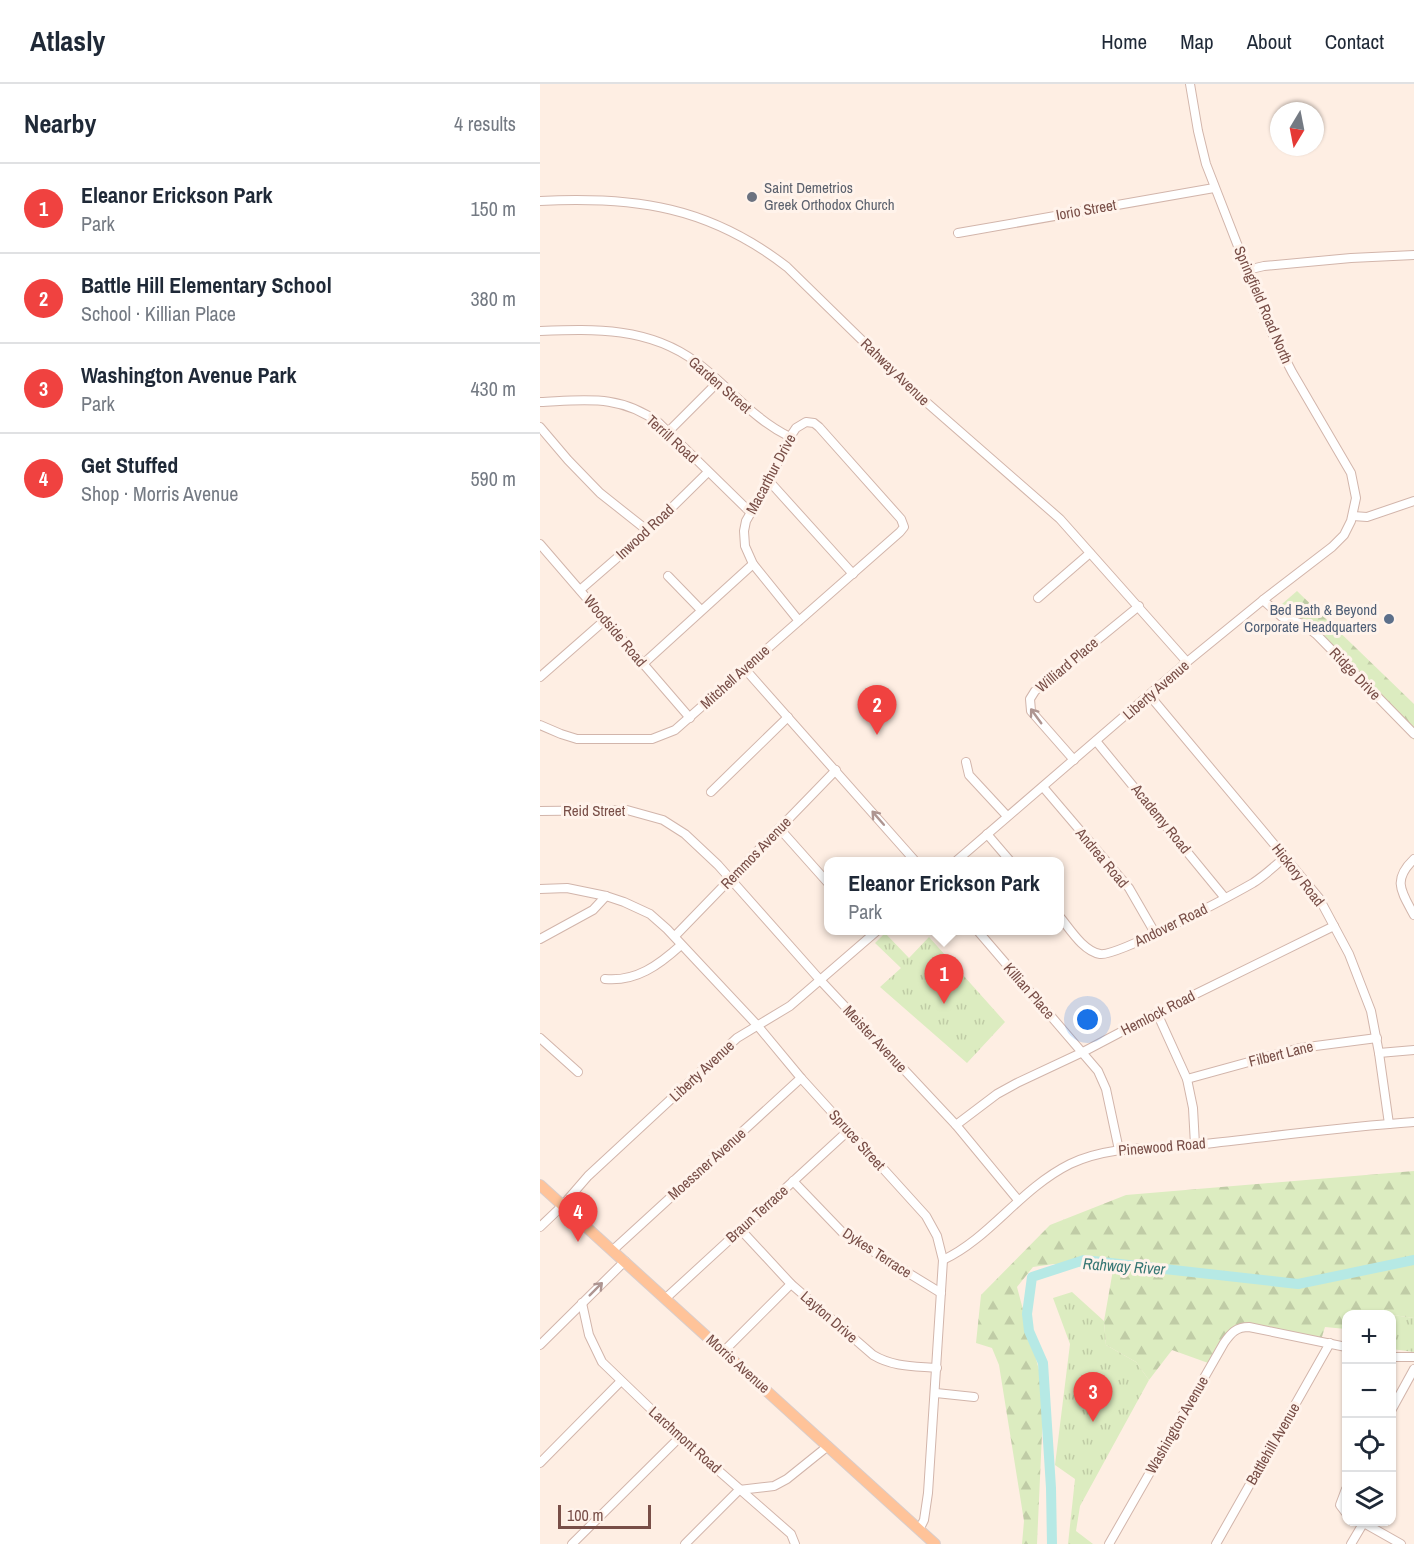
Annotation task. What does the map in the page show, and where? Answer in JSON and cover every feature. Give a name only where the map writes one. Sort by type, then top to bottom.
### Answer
[{"type":"main road","name":"Morris Avenue","points":[[540,1185],[935,1544]]},
{"type":"street","name":"Springfield Road North","points":[[1190,84],[1200,142],[1214,188],[1280,350],[1349,469],[1355,494],[1353,516]]},
{"type":"street","name":"Iorio Street","points":[[958,233],[1214,188]]},
{"type":"street","name":"Rahway Avenue","points":[[540,201],[609,200],[666,207],[707,221],[754,243],[787,267],[923,400],[1060,519],[1187,662]]},
{"type":"street","points":[[1247,270],[1264,266],[1340,259],[1414,255]]},
{"type":"street","name":"Garden Street","points":[[540,331],[601,329],[633,333],[666,344],[696,362],[764,423],[790,437]]},
{"type":"street","points":[[668,432],[718,382]]},
{"type":"street","name":"Terrill Road","points":[[540,402],[596,400],[616,402],[642,412],[659,423],[751,513]]},
{"type":"street","name":"Macarthur Drive","points":[[799,621],[753,564],[746,551],[744,526],[790,437],[800,424],[814,423],[819,427],[901,519],[904,527],[900,532]]},
{"type":"street","points":[[540,427],[600,493],[648,531]]},
{"type":"street","name":"Inwood Road","points":[[580,590],[648,531],[708,472]]},
{"type":"street","points":[[769,481],[853,574]]},
{"type":"street","points":[[1353,516],[1367,517],[1414,501]]},
{"type":"street","name":"Liberty Avenue","points":[[960,857],[1187,662],[1337,543],[1348,528],[1353,516]]},
{"type":"street","name":"Mitchell Avenue","points":[[540,725],[577,739],[652,739],[675,730],[900,532]]},
{"type":"street","name":"Woodside Road","points":[[540,544],[690,718]]},
{"type":"street","points":[[1038,598],[1090,553]]},
{"type":"street","points":[[643,664],[753,564]]},
{"type":"street","points":[[668,576],[700,610]]},
{"type":"street","name":"Ridge Drive","points":[[1263,600],[1282,617],[1303,624],[1316,634],[1414,734]]},
{"type":"street","name":"Williard Place","points":[[1074,760],[1034,714],[1029,707],[1030,699],[1035,691],[1139,606]]},
{"type":"street","points":[[541,675],[605,620]]},
{"type":"street","points":[[745,669],[912,857]]},
{"type":"street","name":"Hickory Road","points":[[1149,696],[1319,897],[1363,985],[1377,1038],[1389,1124]]},
{"type":"street","points":[[711,792],[788,717]]},
{"type":"street","name":"Academy Road","points":[[1096,741],[1225,898]]},
{"type":"street","points":[[966,762],[969,775],[1007,816]]},
{"type":"street","name":"Remmos Avenue","points":[[675,936],[836,770]]},
{"type":"street","name":"Andrea Road","points":[[1043,787],[1129,888],[1155,933]]},
{"type":"street","name":"Reid Street","points":[[540,811],[614,809],[652,816],[685,834],[731,880]]},
{"type":"street","points":[[780,828],[824,878]]},
{"type":"street","points":[[987,834],[1007,857]]},
{"type":"street","name":"Andover Road","points":[[1064,923],[1087,948],[1100,954],[1111,953],[1254,882],[1285,857]]},
{"type":"street","points":[[1414,859],[1401,874],[1400,885],[1414,915]]},
{"type":"street","name":"Meister Avenue","points":[[731,880],[821,981],[956,1125],[1017,1200]]},
{"type":"street","name":"Spruce Street","points":[[540,889],[567,888],[606,896],[650,914],[675,936],[757,1025],[801,1078],[926,1216],[937,1236],[943,1260],[928,1492],[924,1520],[919,1530]]},
{"type":"street","points":[[540,939],[593,910],[606,896]]},
{"type":"street","name":"Hemlock Road","points":[[956,1125],[1007,1088],[1334,926]]},
{"type":"street","name":"Liberty Avenue","points":[[540,1227],[591,1173],[737,1038],[790,1005],[821,981],[871,935]]},
{"type":"street","name":"Killian Place","points":[[981,935],[1083,1052],[1103,1079],[1119,1150]]},
{"type":"street","points":[[605,979],[620,981],[657,966],[681,945]]},
{"type":"street","points":[[1157,1013],[1187,1079],[1193,1108],[1195,1145]]},
{"type":"street","points":[[540,1038],[578,1072]]},
{"type":"street","name":"Filbert Lane","points":[[1187,1079],[1300,1048],[1377,1038]]},
{"type":"street","points":[[1379,1053],[1414,1050]]},
{"type":"street","name":"Moessner Avenue","points":[[613,1250],[801,1078]]},
{"type":"street","name":"Pinewood Road","points":[[943,1260],[966,1247],[1040,1182],[1064,1167],[1091,1156],[1119,1150],[1195,1145],[1414,1122]]},
{"type":"street","name":"Braun Terrace","points":[[666,1298],[849,1130]]},
{"type":"street","name":"Dykes Terrace","points":[[793,1181],[843,1233],[941,1293]]},
{"type":"street","name":"Layton Drive","points":[[740,1229],[791,1284],[873,1355],[897,1365],[937,1368]]},
{"type":"street","points":[[540,1345],[625,1261]]},
{"type":"street","points":[[724,1351],[791,1284]]},
{"type":"street","name":"Larchmont Road","points":[[582,1304],[589,1335],[602,1362],[794,1541]]},
{"type":"street","name":"Washington Avenue","points":[[1109,1544],[1233,1331],[1240,1327],[1260,1329],[1330,1343]]},
{"type":"street","points":[[1330,1343],[1342,1346]]},
{"type":"street","name":"Battlehill Avenue","points":[[1216,1544],[1330,1343]]},
{"type":"street","points":[[1396,1357],[1414,1357]]},
{"type":"street","points":[[1396,1402],[1414,1369]]},
{"type":"street","points":[[540,1463],[621,1381]]},
{"type":"street","points":[[936,1393],[974,1397]]},
{"type":"street","points":[[572,1544],[680,1437]]},
{"type":"street","points":[[685,1544],[740,1490],[774,1486],[793,1475],[828,1446]]},
{"type":"street","points":[[1351,1544],[1361,1526]]},
{"type":"street","points":[[1370,1526],[1401,1544]]},
{"type":"green space","points":[[1297,591],[1414,704],[1414,740],[1282,604]]},
{"type":"green space","points":[[883,935],[887,935],[909,958],[929,937],[1005,1022],[967,1063],[880,987],[901,968],[875,943]]},
{"type":"green space","points":[[1414,1171],[1414,1318],[1396,1315],[1396,1310],[1342,1310],[1342,1329],[1325,1327],[1321,1340],[1239,1326],[1211,1364],[1172,1350],[1149,1380],[1136,1362],[1106,1345],[1104,1321],[1113,1270],[1054,1264],[1033,1267],[1017,1287],[1044,1389],[1037,1544],[1022,1544],[1024,1521],[999,1365],[992,1348],[976,1343],[981,1295],[1050,1225],[1126,1195]]},
{"type":"green space","points":[[1072,1292],[1104,1321],[1106,1345],[1136,1362],[1149,1380],[1080,1506],[1076,1531],[1093,1544],[1068,1544],[1075,1479],[1055,1465],[1070,1344],[1053,1298]]},
{"type":"green space","points":[[1396,1315],[1414,1318],[1414,1352],[1396,1350]]},
{"type":"waterway","name":"Rahway River","points":[[1052,1544],[1043,1363],[1029,1331],[1027,1314],[1032,1277],[1084,1260],[1298,1284],[1414,1260]]},
{"type":"place","name":"Saint Demetrios Greek Orthodox Church","points":[[752,197]]},
{"type":"place","name":"Bed Bath & Beyond Corporate Headquarters","points":[[1389,619]]},
{"type":"place","name":"Battle Hill Elementary School","points":[[877,735]]},
{"type":"place","name":"Eleanor Erickson Park","points":[[944,1004]]},
{"type":"place","name":"Get Stuffed","points":[[578,1242]]},
{"type":"place","name":"Washington Avenue Park","points":[[1093,1422]]}]
